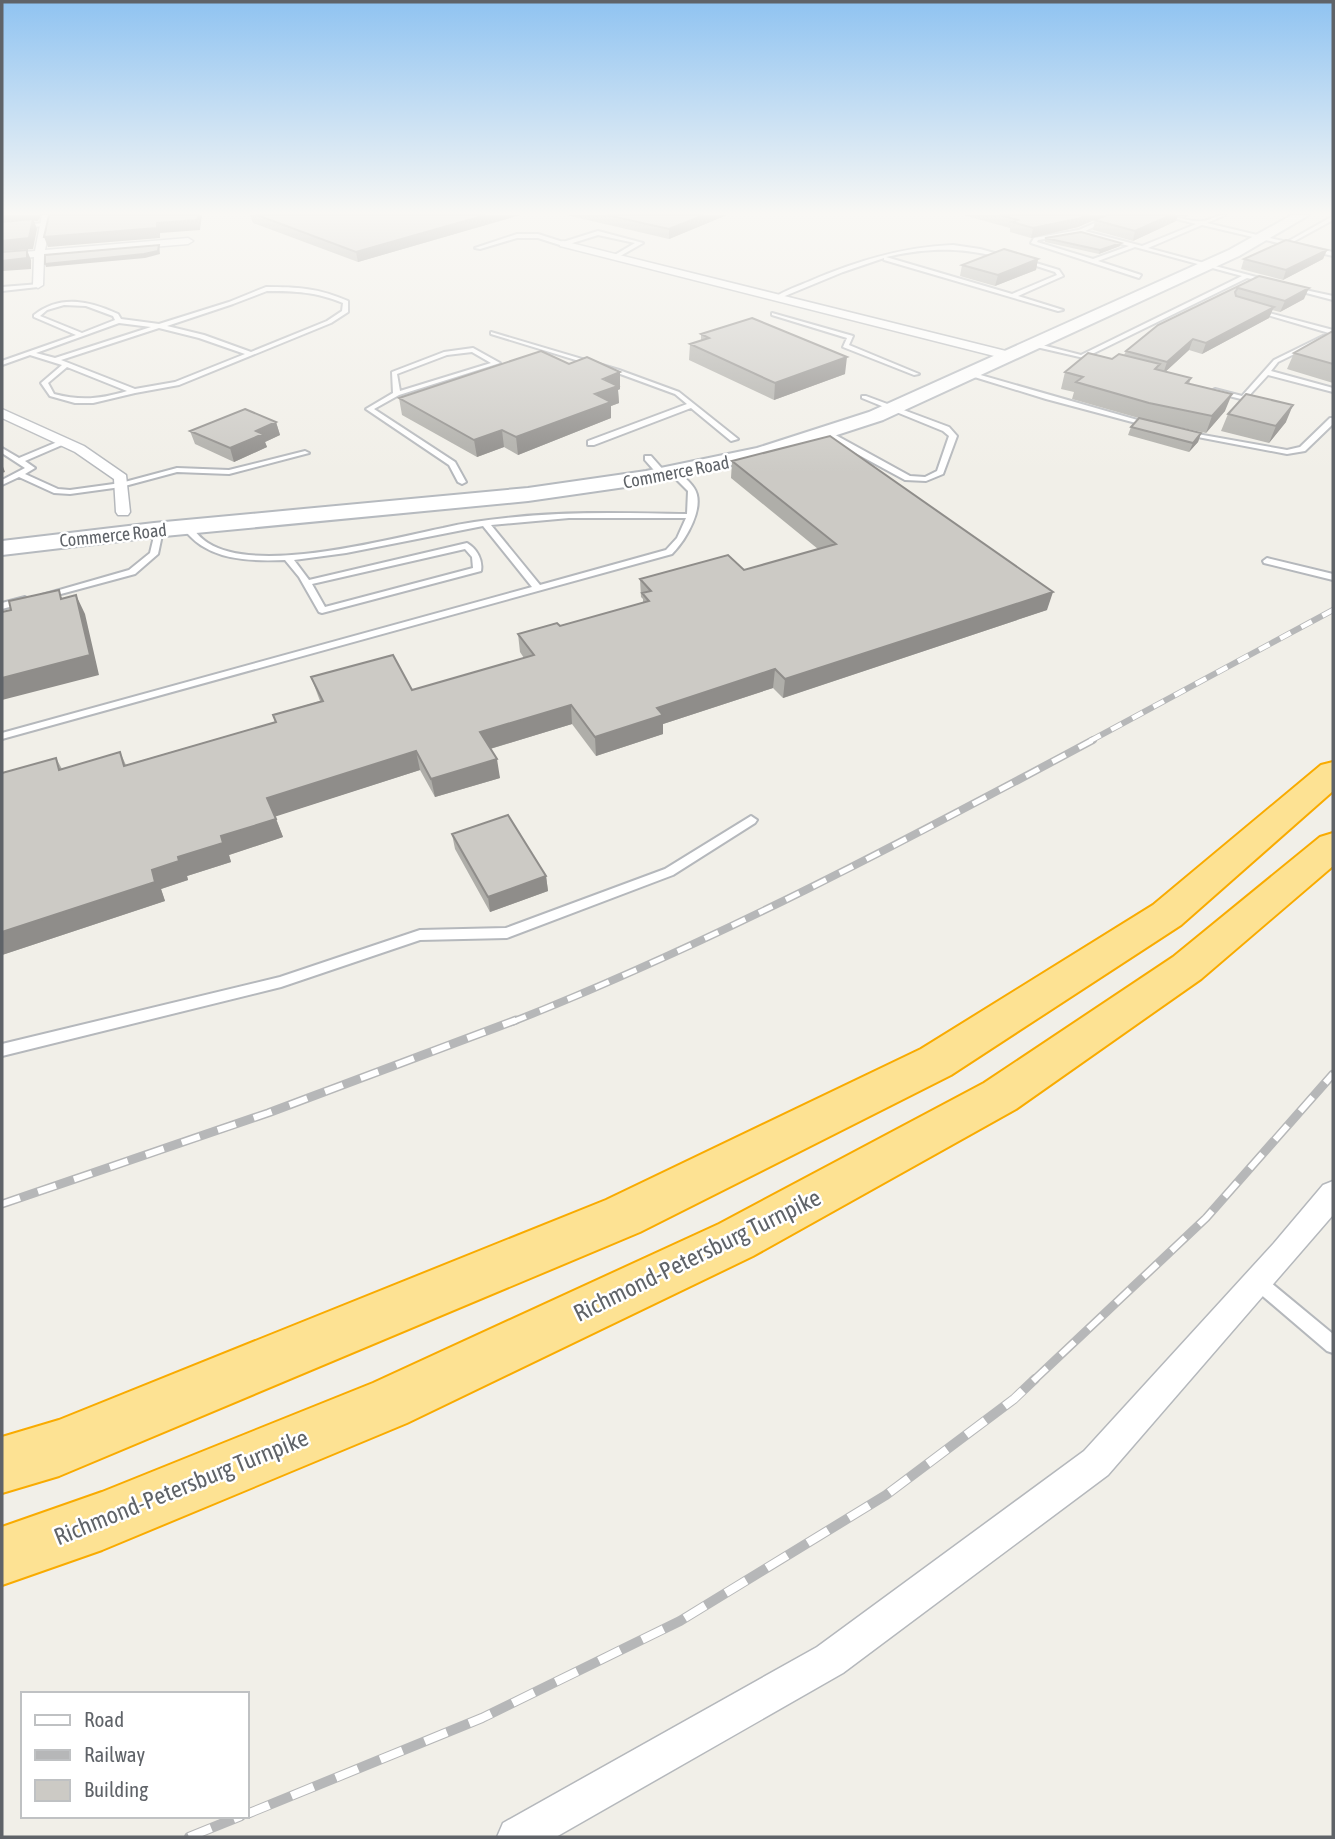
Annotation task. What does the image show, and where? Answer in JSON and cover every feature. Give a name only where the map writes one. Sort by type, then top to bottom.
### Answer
[{"type":"highway","points":[[2,1465],[59,1448],[623,1216],[936,1062],[1167,915],[1333,773]]},
{"type":"highway","name":"Richmond-Petersburg Turnpike","points":[[2,1556],[102,1521],[388,1404],[736,1240],[1000,1096],[1187,968],[1333,846]]},
{"type":"main road","name":"Commerce Road","points":[[2,548],[186,527],[523,496],[746,457],[827,434],[894,408],[1130,301]]},
{"type":"main road","points":[[1036,321],[1066,308]]},
{"type":"main road","points":[[952,358],[1000,337]]},
{"type":"main road","points":[[841,406],[922,371]]},
{"type":"main road","name":"Commerce Road","points":[[710,445],[741,437]]},
{"type":"main road","name":"Commerce Road","points":[[538,474],[648,458],[673,471]]},
{"type":"main road","points":[[441,483],[484,479]]},
{"type":"main road","name":"Commerce Road","points":[[100,515],[147,510]]},
{"type":"street","points":[[793,301],[1010,356]]},
{"type":"street","points":[[2,413],[65,442],[111,469],[121,478],[123,512]]},
{"type":"street","points":[[517,1837],[830,1660],[1096,1463],[1258,1283],[1333,1194]]},
{"type":"lane","points":[[55,360],[233,301]]},
{"type":"lane","points":[[66,365],[44,383],[52,395],[79,403],[96,403],[134,391],[177,384],[329,322],[345,312],[346,302],[343,301]]},
{"type":"lane","points":[[1034,301],[1066,308]]},
{"type":"lane","points":[[1082,357],[1196,301]]},
{"type":"lane","points":[[82,335],[37,316],[57,305],[87,303],[116,315],[118,321]]},
{"type":"lane","points":[[1247,307],[1333,333]]},
{"type":"lane","points":[[774,314],[851,337],[845,346],[922,371]]},
{"type":"lane","points":[[2,363],[118,321],[164,325],[213,338],[251,354]]},
{"type":"lane","points":[[493,333],[617,371],[677,393],[741,437]]},
{"type":"lane","points":[[1204,388],[1243,399],[1276,361],[1333,333]]},
{"type":"lane","points":[[1034,345],[1092,359]]},
{"type":"lane","points":[[397,394],[394,373],[446,353],[473,350],[497,363],[397,394],[369,409],[452,464],[462,482]]},
{"type":"lane","points":[[29,353],[55,360],[134,391]]},
{"type":"lane","points":[[1266,372],[1333,390]]},
{"type":"lane","points":[[970,374],[1166,429]]},
{"type":"lane","points":[[827,434],[908,478],[926,479],[940,472],[953,436],[946,429],[864,397]]},
{"type":"lane","points":[[591,443],[692,405]]},
{"type":"lane","points":[[1179,432],[1287,452],[1302,449],[1333,420]]},
{"type":"lane","points":[[20,460],[65,442]]},
{"type":"lane","points":[[2,450],[31,468],[2,483]]},
{"type":"lane","points":[[21,475],[63,492],[121,485],[177,470],[229,472],[305,453]]},
{"type":"lane","points":[[2,736],[669,552],[679,543],[692,516],[692,490],[673,471]]},
{"type":"lane","points":[[186,527],[200,543],[225,554],[255,559],[289,559],[485,523],[565,516],[692,516]]},
{"type":"lane","points":[[485,523],[538,587]]},
{"type":"lane","points":[[2,606],[132,572],[153,554],[159,530]]},
{"type":"lane","points":[[289,559],[303,574],[307,583],[322,610],[478,569],[476,557],[467,546],[307,583]]},
{"type":"lane","points":[[1266,561],[1333,577]]},
{"type":"lane","points":[[2,1050],[281,982],[420,935],[506,933],[669,872],[751,820]]},
{"type":"lane","points":[[1258,1283],[1333,1345]]},
{"type":"building","points":[[1208,301],[1253,301],[1274,307],[1206,343],[1193,339],[1167,362],[1126,351],[1158,325]]},
{"type":"building","points":[[752,318],[847,357],[775,383],[690,344],[709,338],[701,334]]},
{"type":"building","points":[[1333,331],[1333,364],[1294,353]]},
{"type":"building","points":[[541,351],[569,364],[587,357],[620,372],[603,379],[618,386],[595,394],[611,402],[516,437],[502,430],[474,440],[399,398]]},
{"type":"building","points":[[1088,353],[1112,359],[1119,354],[1160,364],[1155,369],[1191,378],[1186,383],[1232,394],[1212,416],[1149,403],[1076,382],[1083,377],[1065,372]]},
{"type":"building","points":[[1246,394],[1293,405],[1276,426],[1228,414]]},
{"type":"building","points":[[245,409],[276,422],[256,431],[263,434],[230,448],[190,431]]},
{"type":"building","points":[[1139,418],[1201,433],[1193,443],[1131,427]]},
{"type":"building","points":[[830,436],[1053,592],[785,679],[775,669],[657,708],[663,715],[595,737],[571,705],[480,732],[497,759],[431,779],[416,751],[267,798],[276,819],[221,836],[223,843],[178,857],[179,861],[152,870],[155,882],[2,932],[2,773],[56,758],[59,770],[120,752],[124,766],[276,722],[273,715],[323,701],[311,677],[393,655],[412,690],[534,655],[518,634],[557,623],[560,626],[649,601],[642,593],[651,591],[640,579],[728,555],[744,570],[836,544],[732,461]]},
{"type":"building","points":[[59,590],[61,599],[76,595],[90,655],[2,678],[2,612],[11,610],[9,601]]},
{"type":"building","points":[[508,815],[546,876],[488,897],[452,834]]},
{"type":"railway","points":[[1090,741],[1333,610]]},
{"type":"railway","points":[[512,1022],[734,925],[1093,740]]},
{"type":"railway","points":[[2,1204],[268,1113],[516,1020]]},
{"type":"railway","points":[[1033,1381],[1206,1218],[1333,1074]]},
{"type":"railway","points":[[248,1814],[482,1718],[680,1621],[886,1495],[1014,1399],[1035,1379]]},
{"type":"railway","points":[[189,1837],[236,1818]]}]
